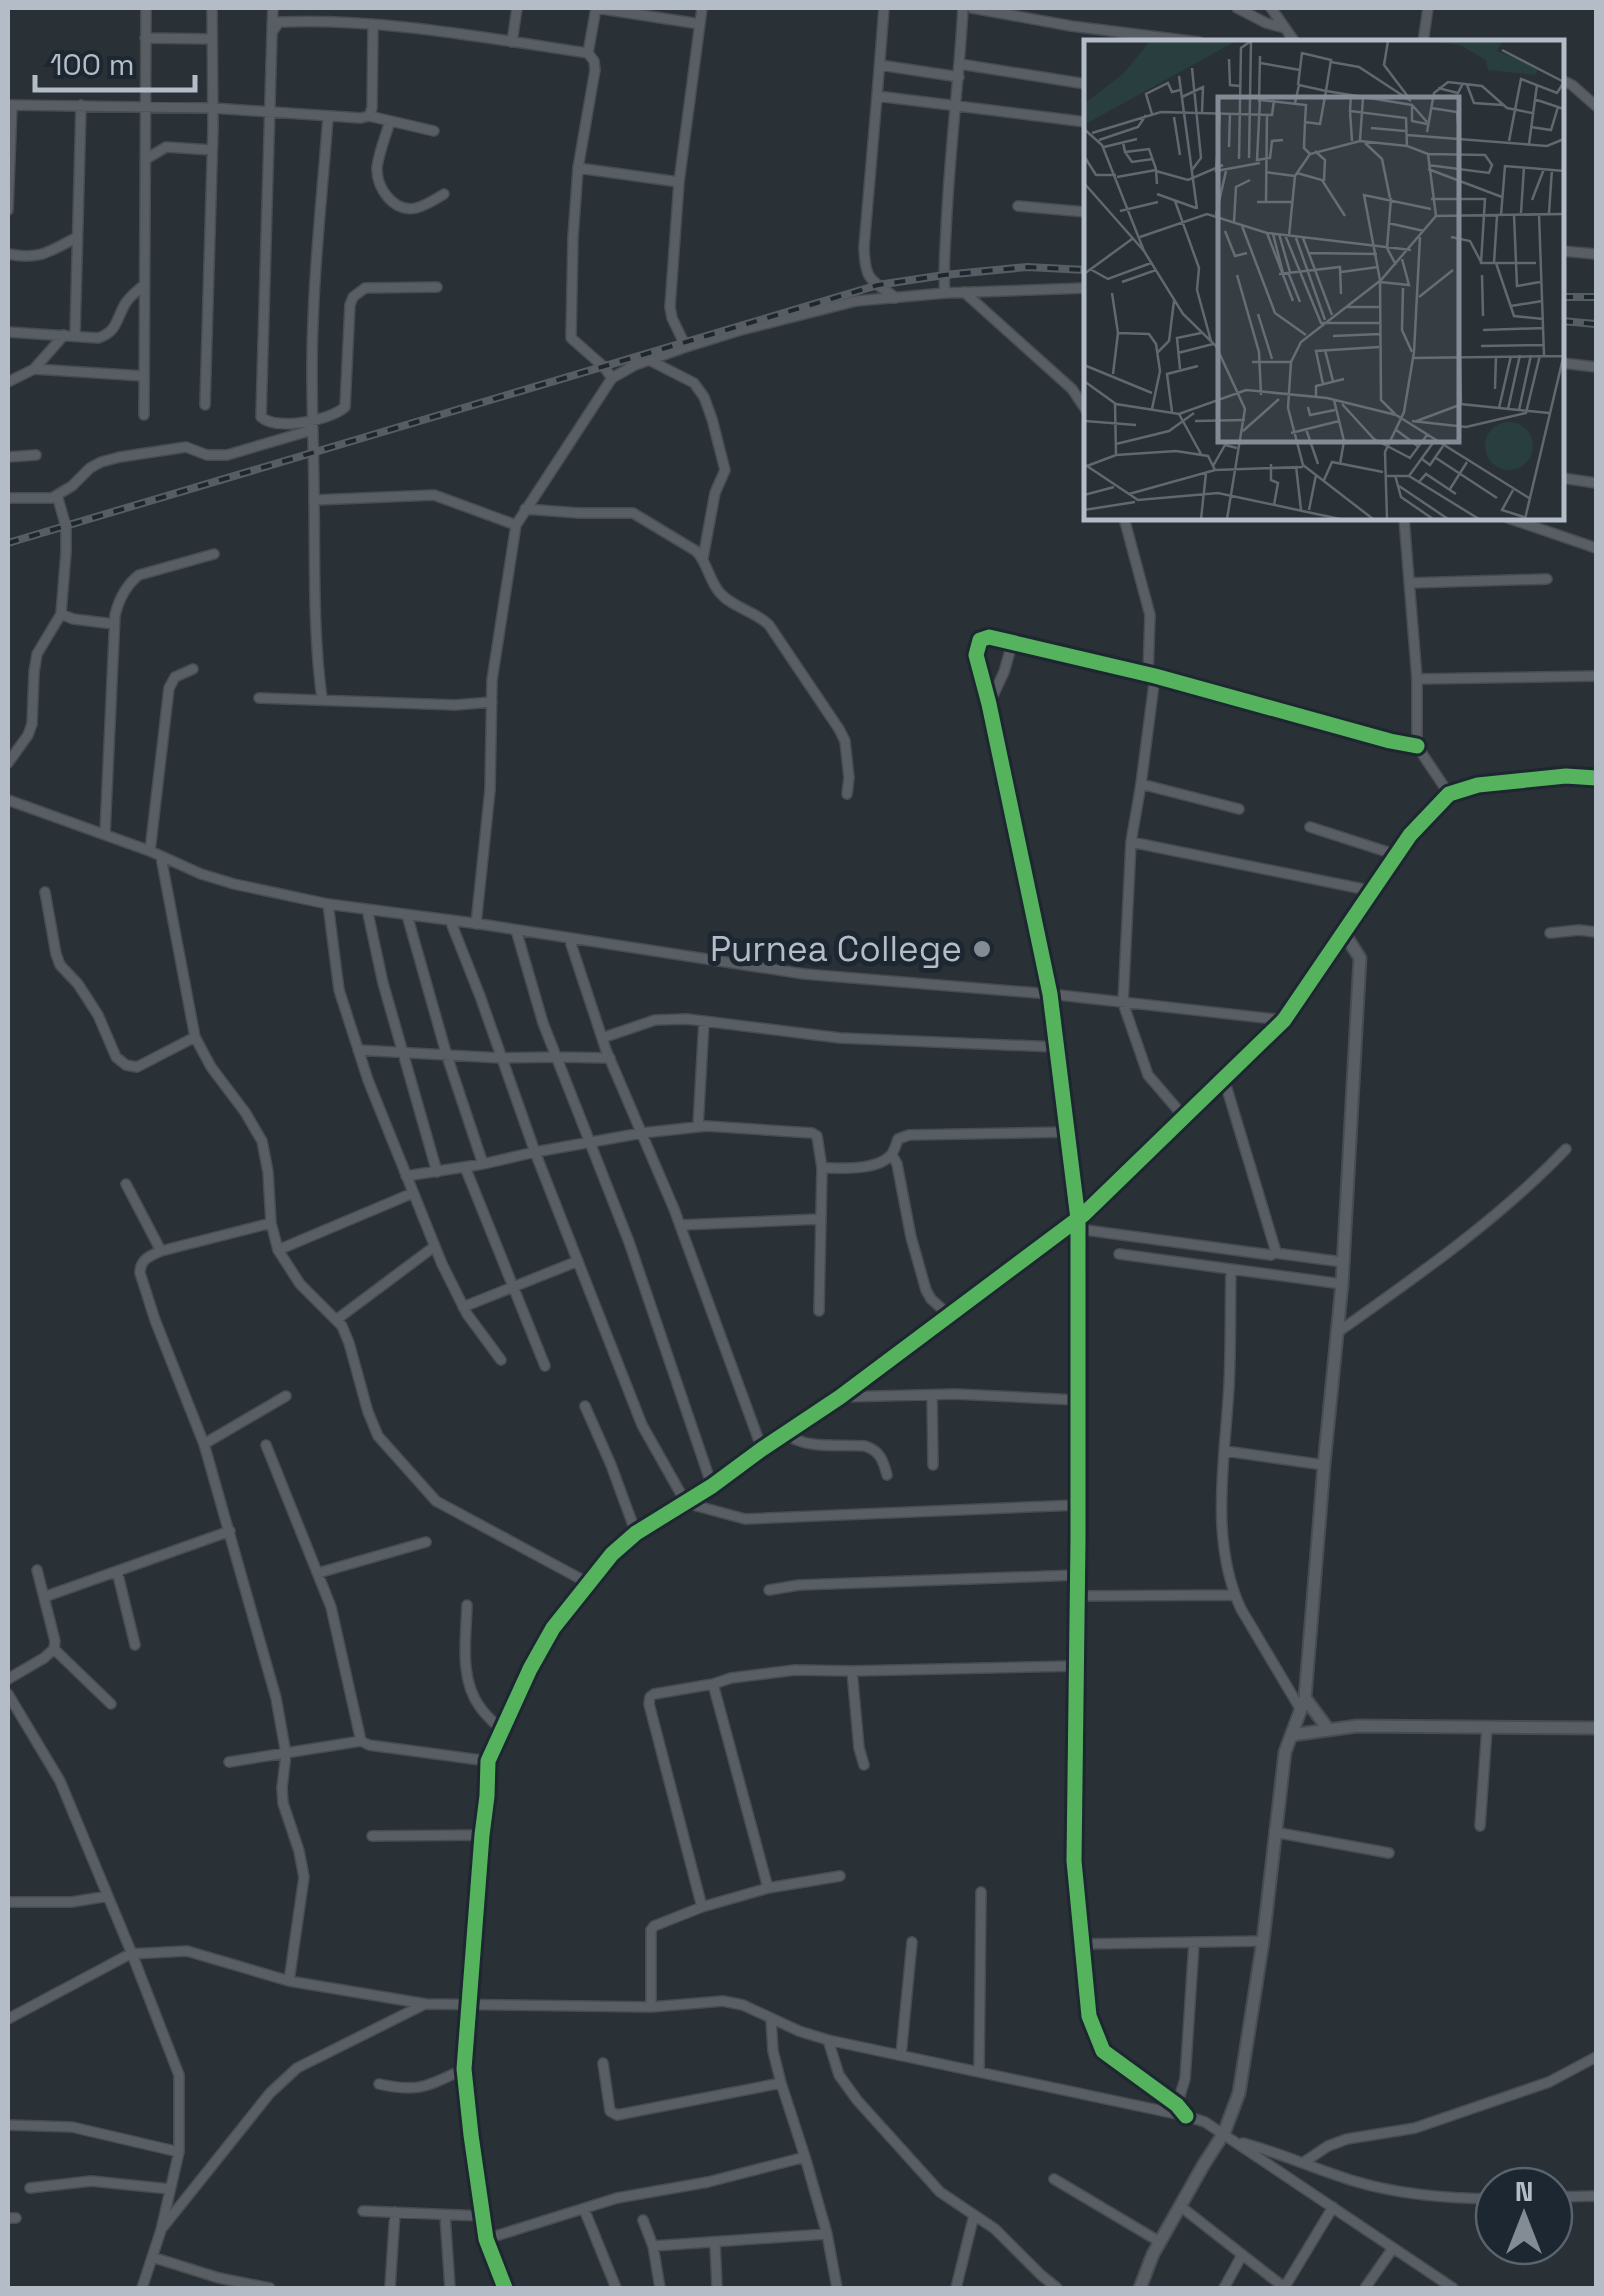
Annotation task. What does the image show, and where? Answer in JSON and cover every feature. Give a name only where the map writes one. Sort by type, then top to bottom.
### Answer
[{"type":"street","points":[[144,414],[146,8]]},
{"type":"street","points":[[205,405],[212,8]]},
{"type":"street","points":[[273,8],[261,417],[265,422],[312,425]]},
{"type":"street","points":[[512,42],[517,8]]},
{"type":"street","points":[[588,54],[596,8],[700,24]]},
{"type":"street","points":[[686,347],[670,307],[679,182],[702,8]]},
{"type":"street","points":[[884,8],[864,270],[868,278],[897,298]]},
{"type":"street","points":[[945,292],[948,189],[963,8]]},
{"type":"street","points":[[972,8],[1128,38],[1164,40]]},
{"type":"street","points":[[1237,8],[1285,28]]},
{"type":"street","points":[[1272,8],[1293,40]]},
{"type":"street","points":[[1422,40],[1428,8]]},
{"type":"street","points":[[272,32],[279,22],[373,24],[588,54],[596,70],[578,168],[571,338],[612,378]]},
{"type":"street","points":[[368,116],[372,108],[373,24]]},
{"type":"street","points":[[146,38],[212,39]]},
{"type":"street","points":[[960,64],[1084,84]]},
{"type":"street","points":[[880,65],[959,77]]},
{"type":"street","points":[[1564,81],[1596,106]]},
{"type":"street","points":[[877,96],[1084,122]]},
{"type":"street","points":[[8,210],[10,104],[368,116],[434,131]]},
{"type":"street","points":[[8,382],[34,369],[69,335],[81,104]]},
{"type":"street","points":[[322,699],[313,560],[312,322],[328,117]]},
{"type":"street","points":[[390,121],[378,167],[381,190],[396,205],[408,208],[444,194]]},
{"type":"street","points":[[146,159],[166,147],[212,150]]},
{"type":"street","points":[[578,168],[679,182]]},
{"type":"street","points":[[1018,206],[1084,212]]},
{"type":"street","points":[[8,254],[30,258],[44,255],[77,237]]},
{"type":"street","points":[[1564,251],[1596,254]]},
{"type":"street","points":[[8,332],[98,338],[111,332],[124,305],[144,285]]},
{"type":"street","points":[[8,498],[52,498],[90,468],[120,457],[186,447],[207,455],[227,455],[334,415],[345,407],[350,305],[358,291],[437,286]]},
{"type":"street","points":[[476,924],[490,790],[492,680],[516,524],[612,378],[686,347],[856,302],[945,292],[1084,288]]},
{"type":"street","points":[[964,292],[1059,376],[1084,407]]},
{"type":"street","points":[[649,360],[694,382],[704,396],[715,432],[725,470],[715,493],[704,558]]},
{"type":"street","points":[[1564,363],[1596,368]]},
{"type":"street","points":[[34,369],[144,376]]},
{"type":"street","points":[[8,457],[36,455]]},
{"type":"street","points":[[1564,478],[1596,483],[1596,472]]},
{"type":"street","points":[[8,763],[32,724],[38,654],[61,614],[66,527],[57,495]]},
{"type":"street","points":[[314,500],[434,495],[516,524]]},
{"type":"street","points":[[526,510],[633,513],[682,540],[704,558],[724,598],[769,624],[839,729],[848,754],[846,794]]},
{"type":"street","points":[[1125,520],[1150,615],[1151,675],[1142,784],[1132,842],[1123,1003],[1148,1076],[1184,1117]]},
{"type":"street","points":[[1404,520],[1417,746],[1449,794]]},
{"type":"street","points":[[1514,520],[1596,548]]},
{"type":"street","points":[[105,834],[118,602],[138,574],[214,554]]},
{"type":"street","points":[[1409,584],[1547,579]]},
{"type":"street","points":[[61,614],[114,624]]},
{"type":"street","points":[[1186,2116],[1177,2105],[1103,2052],[1088,2016],[1074,1861],[1078,1224],[1050,994],[990,704],[976,655],[980,640],[990,637],[1151,675],[1417,746]]},
{"type":"street","points":[[990,704],[1012,644]]},
{"type":"street","points":[[150,851],[170,688],[176,677],[194,669]]},
{"type":"street","points":[[1416,679],[1596,676]]},
{"type":"street","points":[[259,698],[492,702]]},
{"type":"street","points":[[506,2288],[486,2238],[464,2069],[488,1760],[553,1628],[612,1554],[636,1533],[712,1486],[1078,1224],[1284,1020],[1410,835],[1449,794],[1478,785],[1566,776],[1596,778]]},
{"type":"street","points":[[1142,784],[1239,809]]},
{"type":"street","points":[[8,800],[150,851],[200,874],[328,904],[804,974],[1050,994],[1284,1020]]},
{"type":"street","points":[[1310,827],[1397,855]]},
{"type":"street","points":[[1132,842],[1373,890]]},
{"type":"street","points":[[161,857],[195,1037],[262,1141],[271,1223],[278,1250],[300,1284],[342,1326],[378,1436],[436,1501],[590,1584]]},
{"type":"street","points":[[45,892],[60,965],[98,1015],[116,1057],[137,1067],[195,1037]]},
{"type":"street","points":[[328,904],[340,990],[368,1080],[434,1246],[463,1307],[501,1360]]},
{"type":"street","points":[[368,909],[383,983],[436,1172]]},
{"type":"street","points":[[408,914],[447,1056],[483,1164]]},
{"type":"street","points":[[450,920],[642,1425],[686,1503],[746,1520],[1078,1505]]},
{"type":"street","points":[[516,930],[543,1023],[628,1242],[712,1486]]},
{"type":"street","points":[[1140,2288],[1180,2206],[1230,2137],[1262,1942],[1285,1752],[1303,1704],[1344,1262],[1360,958],[1344,932]]},
{"type":"street","points":[[1550,933],[1596,932]]},
{"type":"street","points":[[568,938],[602,1038],[680,1224],[762,1449]]},
{"type":"street","points":[[602,1038],[655,1020],[704,1021],[840,1038],[1056,1047]]},
{"type":"street","points":[[698,1126],[704,1021]]},
{"type":"street","points":[[358,1050],[501,1058],[610,1058]]},
{"type":"street","points":[[1224,1079],[1275,1253]]},
{"type":"street","points":[[406,1176],[698,1126],[812,1134],[818,1136],[822,1168],[819,1311]]},
{"type":"street","points":[[822,1168],[862,1168],[883,1161],[892,1155],[898,1139],[908,1135],[1067,1132]]},
{"type":"street","points":[[1338,1332],[1410,1281],[1534,1182],[1566,1149]]},
{"type":"street","points":[[892,1155],[926,1290],[931,1300],[950,1316]]},
{"type":"street","points":[[465,1167],[545,1366]]},
{"type":"street","points":[[126,1184],[162,1251]]},
{"type":"street","points":[[278,1250],[413,1193]]},
{"type":"street","points":[[680,1224],[821,1219]]},
{"type":"street","points":[[271,1223],[162,1251],[145,1259],[140,1272],[154,1320],[204,1444],[276,1698],[286,1754],[284,1803],[304,1877],[289,1980]]},
{"type":"street","points":[[1078,1224],[1271,1255],[1344,1262]]},
{"type":"street","points":[[336,1320],[434,1246]]},
{"type":"street","points":[[1119,1254],[1342,1284]]},
{"type":"street","points":[[463,1307],[578,1262]]},
{"type":"street","points":[[1231,1270],[1220,1521],[1224,1552],[1234,1595],[1250,1628],[1303,1704],[1328,1728]]},
{"type":"street","points":[[840,1396],[956,1394],[1076,1400]]},
{"type":"street","points":[[204,1444],[286,1396]]},
{"type":"street","points":[[932,1396],[933,1466]]},
{"type":"street","points":[[585,1406],[636,1533]]},
{"type":"street","points":[[785,1433],[805,1442],[874,1449],[882,1457],[887,1475]]},
{"type":"street","points":[[266,1445],[332,1608],[360,1742]]},
{"type":"street","points":[[1225,1451],[1324,1464]]},
{"type":"street","points":[[44,1597],[230,1530]]},
{"type":"street","points":[[318,1573],[426,1542]]},
{"type":"street","points":[[8,1678],[54,1649],[37,1570]]},
{"type":"street","points":[[118,1571],[135,1645]]},
{"type":"street","points":[[770,1590],[798,1585],[1077,1575]]},
{"type":"street","points":[[1077,1596],[1234,1595]]},
{"type":"street","points":[[466,1605],[469,1683],[478,1705],[502,1731]]},
{"type":"street","points":[[54,1649],[111,1704]]},
{"type":"street","points":[[702,1907],[649,1704],[654,1694],[795,1670],[1076,1666]]},
{"type":"street","points":[[852,1671],[864,1765]]},
{"type":"street","points":[[713,1684],[768,1888]]},
{"type":"street","points":[[8,1694],[60,1781],[180,2074],[179,2152],[161,2230],[142,2288]]},
{"type":"street","points":[[1292,1734],[1357,1726],[1596,1728]]},
{"type":"street","points":[[1480,1826],[1487,1728]]},
{"type":"street","points":[[228,1762],[360,1742],[488,1760]]},
{"type":"street","points":[[1274,1832],[1389,1853]]},
{"type":"street","points":[[372,1836],[482,1835]]},
{"type":"street","points":[[651,2007],[654,1926],[768,1888],[840,1876]]},
{"type":"street","points":[[978,2072],[981,1892]]},
{"type":"street","points":[[8,1902],[72,1902],[108,1896]]},
{"type":"street","points":[[901,2055],[912,1942]]},
{"type":"street","points":[[1177,2105],[1185,2080],[1194,1942]]},
{"type":"street","points":[[1082,1944],[1262,1942]]},
{"type":"street","points":[[8,2018],[132,1954],[187,1951],[289,1980],[426,2004],[651,2007],[724,2001],[828,2040],[1205,2122],[1393,2248],[1441,2285],[1453,2288]]},
{"type":"street","points":[[161,2230],[270,2093],[297,2068],[426,2004]]},
{"type":"street","points":[[771,2020],[780,2083],[806,2157],[837,2288]]},
{"type":"street","points":[[828,2040],[839,2074],[857,2100],[940,2192],[995,2229],[1040,2276],[1057,2288]]},
{"type":"street","points":[[1304,2162],[1347,2139],[1415,2128],[1533,2088],[1596,2057]]},
{"type":"street","points":[[603,2064],[610,2111],[616,2115],[780,2083]]},
{"type":"street","points":[[378,2084],[404,2090],[423,2088],[464,2069]]},
{"type":"street","points":[[8,2125],[72,2127],[179,2152]]},
{"type":"street","points":[[1230,2137],[1356,2182],[1423,2196],[1474,2198]]},
{"type":"street","points":[[486,2238],[617,2198],[708,2182],[806,2157]]},
{"type":"street","points":[[1054,2179],[1160,2242]]},
{"type":"street","points":[[30,2188],[91,2181],[170,2189]]},
{"type":"street","points":[[1180,2206],[1285,2288],[1333,2207]]},
{"type":"street","points":[[584,2209],[616,2288]]},
{"type":"street","points":[[364,2210],[482,2216]]},
{"type":"street","points":[[390,2288],[395,2212]]},
{"type":"street","points":[[445,2215],[450,2288]]},
{"type":"street","points":[[956,2288],[974,2215]]},
{"type":"street","points":[[643,2220],[660,2288]]},
{"type":"street","points":[[652,2246],[827,2234]]},
{"type":"street","points":[[714,2243],[717,2288]]},
{"type":"street","points":[[1366,2288],[1393,2248]]},
{"type":"street","points":[[1224,2288],[1242,2256]]},
{"type":"street","points":[[152,2258],[270,2288]]},
{"type":"railway","points":[[8,543],[878,285],[1027,267],[1084,270]]},
{"type":"railway","points":[[1564,297],[1596,297]]},
{"type":"railway","points":[[1564,321],[1596,324]]},
{"type":"cycle path","points":[[1186,2116],[1177,2105],[1103,2051],[1089,2016],[1074,1861],[1078,1219],[1050,994],[976,655],[980,640],[989,637],[1155,676],[1417,746]]},
{"type":"cycle path","points":[[505,2288],[486,2239],[464,2069],[488,1761],[553,1628],[612,1554],[636,1533],[712,1486],[840,1397],[1083,1215],[1284,1020],[1410,835],[1449,794],[1478,785],[1566,776],[1596,778]]},
{"type":"place","name":"Purnea College","points":[[982,949]]}]
